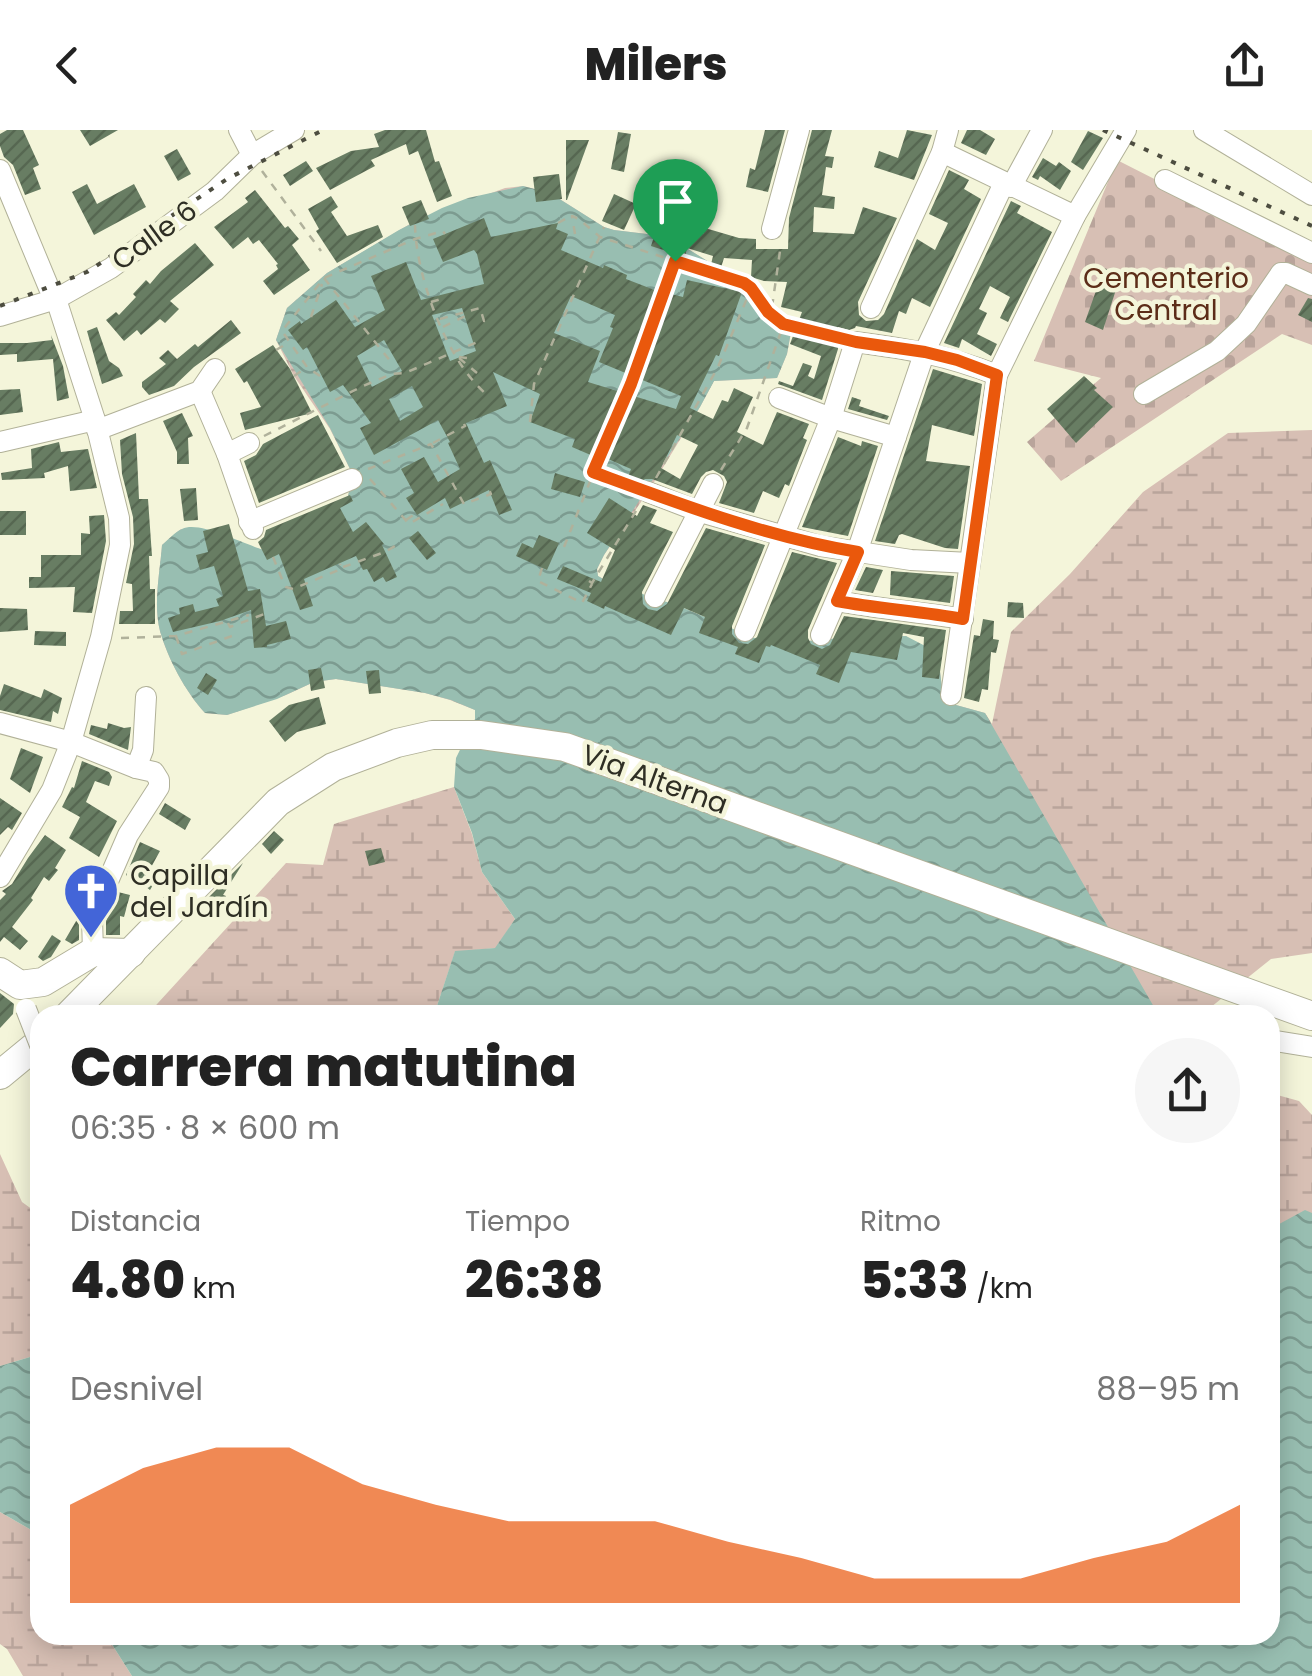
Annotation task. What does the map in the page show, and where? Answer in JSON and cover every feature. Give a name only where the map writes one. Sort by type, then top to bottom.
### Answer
[{"type":"main road","name":"Via Alterna","points":[[79,1005],[278,802],[333,766],[397,743],[432,736],[481,736],[565,747],[1312,1016]]},
{"type":"main road","points":[[15,989],[43,982],[93,952],[131,953]]},
{"type":"main road","points":[[0,1074],[30,1052]]},
{"type":"street","points":[[239,130],[252,154]]},
{"type":"street","name":"Calle 6","points":[[0,316],[56,299],[110,268],[215,191],[252,154],[294,130]]},
{"type":"street","points":[[772,230],[799,130]]},
{"type":"street","points":[[871,308],[942,152],[948,130]]},
{"type":"street","points":[[821,636],[858,552],[925,352],[1008,185],[1042,130]]},
{"type":"street","points":[[951,695],[997,375],[1075,216],[1126,130]]},
{"type":"street","points":[[1204,130],[1312,195]]},
{"type":"street","points":[[942,152],[1075,216]]},
{"type":"street","points":[[0,877],[52,790],[71,742],[101,638],[120,545],[119,518],[96,425],[56,299],[2,180]]},
{"type":"street","points":[[1166,180],[1312,253]]},
{"type":"street","points":[[1144,394],[1217,351],[1246,324],[1281,273],[1312,286]]},
{"type":"street","points":[[745,631],[831,418],[856,342],[925,352],[997,375]]},
{"type":"street","points":[[0,442],[96,425],[200,391],[215,369]]},
{"type":"street","points":[[200,391],[251,526],[352,479]]},
{"type":"street","points":[[779,398],[896,437]]},
{"type":"street","points":[[227,454],[249,443]]},
{"type":"street","points":[[656,597],[713,484]]},
{"type":"street","points":[[648,492],[700,512],[820,546],[910,560],[970,563]]},
{"type":"street","points":[[837,601],[963,619]]},
{"type":"street","points":[[136,768],[142,750],[146,698]]},
{"type":"street","points":[[0,723],[71,742],[154,772],[159,780],[128,835],[92,918],[93,952]]},
{"type":"street","points":[[15,989],[30,1022]]},
{"type":"street","points":[[1280,1042],[1312,1047]]},
{"type":"path","points":[[252,154],[320,250]]},
{"type":"path","points":[[558,223],[572,216]]},
{"type":"path","points":[[572,216],[576,234]]},
{"type":"path","points":[[572,216],[600,237],[752,286],[768,312],[783,324],[856,342]]},
{"type":"path","points":[[415,224],[429,302],[472,381],[485,392]]},
{"type":"path","points":[[530,422],[534,384],[604,227]]},
{"type":"path","points":[[772,230],[782,240],[772,307]]},
{"type":"path","points":[[320,376],[307,367],[282,331],[324,278],[415,239],[443,231],[445,234]]},
{"type":"path","points":[[564,548],[584,491],[636,372],[675,261]]},
{"type":"path","points":[[311,317],[324,278]]},
{"type":"path","points":[[324,278],[390,362]]},
{"type":"path","points":[[542,568],[538,581],[582,603],[718,366],[752,286]]},
{"type":"path","points":[[429,302],[441,298]]},
{"type":"path","points":[[438,320],[480,308],[484,321],[487,320]]},
{"type":"path","points":[[442,328],[465,316]]},
{"type":"path","points":[[713,484],[747,428],[783,324]]},
{"type":"path","points":[[249,443],[364,386],[482,340]]},
{"type":"path","points":[[276,350],[289,342]]},
{"type":"path","points":[[458,357],[468,358]]},
{"type":"path","points":[[458,357],[477,373]]},
{"type":"path","points":[[294,376],[307,367]]},
{"type":"path","points":[[358,378],[364,386]]},
{"type":"path","points":[[348,383],[352,392]]},
{"type":"path","points":[[337,388],[340,398]]},
{"type":"path","points":[[443,504],[410,524],[363,471],[431,444],[464,424]]},
{"type":"path","points":[[448,435],[452,442]]},
{"type":"path","points":[[431,444],[464,504],[491,494],[488,490]]},
{"type":"path","points":[[593,472],[648,492]]},
{"type":"path","points":[[406,520],[416,513]]},
{"type":"path","points":[[273,557],[284,584],[293,588],[400,543]]},
{"type":"path","points":[[602,565],[607,568]]},
{"type":"path","points":[[596,577],[602,580]]},
{"type":"path","points":[[228,622],[230,627],[267,613]]},
{"type":"path","points":[[114,638],[173,635],[250,616]]},
{"type":"path","points":[[173,635],[182,654],[232,636]]},
{"type":"green space","name":"Cementerio Central","points":[[1117,160],[1312,259],[1312,345],[1282,334],[1061,481],[1027,442],[1101,378],[1034,361]]},
{"type":"green space","points":[[523,186],[550,193],[604,227],[655,235],[680,244],[753,284],[792,327],[777,378],[714,381],[648,492],[604,555],[598,576],[771,645],[906,636],[939,663],[943,696],[956,705],[985,713],[992,724],[1011,632],[1070,574],[1143,492],[1228,433],[1312,430],[1312,953],[1271,959],[1214,1005],[646,1005],[475,710],[425,693],[336,679],[314,682],[227,715],[205,713],[178,674],[160,631],[157,599],[162,545],[181,529],[268,551],[339,507],[348,496],[352,479],[330,429],[294,376],[276,340],[287,308],[327,273],[415,221],[505,188]]},
{"type":"green space","points":[[454,787],[482,872],[515,919],[496,948],[455,952],[437,1005],[156,1005],[286,863],[323,865],[334,824]]},
{"type":"green space","points":[[1280,1096],[1299,1101],[1312,1115],[1312,1468],[1280,1497]]},
{"type":"green space","points":[[0,1154],[22,1202],[30,1208],[30,1357],[0,1366]]},
{"type":"green space","points":[[0,1512],[30,1529],[30,1645],[112,1645],[132,1676],[23,1676],[0,1644]]},
{"type":"water","points":[[523,186],[550,193],[604,227],[655,235],[680,244],[752,284],[786,317],[791,332],[777,378],[714,381],[604,555],[598,576],[771,645],[906,636],[929,648],[939,663],[943,696],[956,705],[985,713],[1153,1005],[437,1005],[455,951],[495,948],[515,919],[482,872],[454,787],[456,758],[475,719],[475,710],[425,693],[336,679],[314,682],[227,715],[205,713],[168,653],[160,631],[157,599],[162,545],[179,530],[200,528],[268,551],[339,507],[348,496],[350,469],[330,428],[276,340],[287,308],[327,273],[399,230],[468,198]]},
{"type":"water","points":[[1305,1210],[1312,1213],[1312,1676],[132,1676],[112,1645],[1280,1645],[1280,1224]]},
{"type":"water","points":[[30,1357],[30,1529],[0,1512],[0,1366]]},
{"type":"building","points":[[23,130],[39,165],[33,168],[41,189],[25,195],[0,146],[0,134]]},
{"type":"building","points":[[80,130],[118,130],[90,146]]},
{"type":"building","points":[[385,130],[426,130],[435,162],[439,161],[452,196],[437,202],[418,151],[409,155],[406,144],[371,160],[375,166],[330,190],[316,168],[351,151],[379,147],[374,134]]},
{"type":"building","points":[[765,130],[785,130],[768,192],[746,187],[750,168],[755,170]]},
{"type":"building","points":[[812,130],[832,130],[825,156],[834,157],[832,168],[826,167],[822,195],[835,197],[834,209],[814,207],[813,232],[854,234],[863,207],[897,218],[858,302],[859,315],[866,321],[878,320],[884,314],[917,239],[935,250],[948,223],[929,214],[949,170],[969,180],[964,189],[981,199],[930,307],[912,298],[906,314],[899,311],[892,333],[838,327],[838,349],[822,400],[778,384],[779,381],[793,386],[803,363],[812,366],[808,376],[814,379],[821,356],[790,344],[802,312],[781,307],[787,282],[751,277],[752,260],[724,258],[717,280],[708,277],[713,256],[687,248],[685,257],[651,246],[658,224],[679,231],[680,227],[703,234],[705,228],[756,239],[756,249],[788,249],[789,218]]},
{"type":"building","points":[[907,130],[932,135],[914,180],[874,167],[879,151],[898,158]]},
{"type":"building","points":[[967,130],[980,130],[995,139],[986,155],[961,143]]},
{"type":"building","points":[[1088,131],[1103,138],[1083,170],[1071,162]]},
{"type":"building","points":[[618,132],[631,134],[624,172],[611,169]]},
{"type":"building","points":[[566,140],[589,140],[567,200],[566,200]]},
{"type":"building","points":[[177,149],[191,174],[178,181],[164,156]]},
{"type":"building","points":[[1043,158],[1056,166],[1059,162],[1071,171],[1060,190],[1040,176],[1038,180],[1032,177]]},
{"type":"building","points":[[306,161],[313,171],[290,186],[283,175]]},
{"type":"building","points":[[559,174],[562,199],[536,202],[533,177]]},
{"type":"building","points":[[87,184],[97,204],[134,184],[146,207],[94,235],[72,192]]},
{"type":"building","points":[[255,190],[285,228],[288,226],[299,239],[292,245],[310,270],[274,295],[263,281],[278,269],[278,264],[259,240],[253,244],[248,237],[233,249],[214,227],[248,202],[245,198]]},
{"type":"building","points":[[614,194],[636,204],[624,230],[602,221]]},
{"type":"building","points":[[331,196],[338,207],[331,212],[347,236],[378,225],[383,237],[337,263],[316,231],[319,229],[308,209]]},
{"type":"building","points":[[421,200],[429,219],[410,226],[402,207]]},
{"type":"building","points":[[1011,201],[1021,206],[1017,213],[1052,232],[1008,322],[1000,318],[1010,297],[990,286],[979,309],[987,313],[977,334],[997,344],[991,356],[962,339],[959,348],[944,343]]},
{"type":"building","points":[[484,218],[491,237],[558,223],[556,229],[568,234],[561,250],[670,296],[683,297],[687,280],[742,292],[719,356],[716,355],[690,408],[713,419],[722,400],[728,402],[734,388],[753,397],[737,432],[763,445],[777,412],[809,424],[803,438],[807,440],[789,486],[785,484],[779,498],[763,491],[754,513],[719,503],[727,482],[713,470],[701,477],[692,494],[652,479],[636,486],[626,482],[631,469],[572,447],[575,439],[530,422],[540,394],[493,372],[507,406],[466,423],[484,463],[490,460],[512,510],[499,515],[489,490],[450,509],[445,498],[417,515],[406,498],[414,493],[401,469],[424,457],[438,482],[460,469],[438,420],[374,455],[360,428],[371,423],[343,385],[330,392],[307,347],[303,350],[288,330],[336,300],[355,327],[385,310],[371,276],[406,262],[421,300],[484,284],[474,250],[443,262],[433,239]],"holes":[[[571,296],[615,315],[599,362],[681,396],[676,409],[588,382],[600,351],[554,333]],[[462,308],[476,351],[450,361],[432,315]],[[384,340],[402,371],[372,387],[357,356]],[[412,386],[423,407],[400,421],[389,399]],[[677,435],[698,445],[680,479],[661,468]]]},
{"type":"building","points":[[195,243],[214,265],[170,301],[179,309],[165,323],[160,319],[141,335],[137,330],[124,341],[106,320],[116,312],[119,315],[146,280],[150,284]]},
{"type":"building","points":[[1104,268],[1121,274],[1103,330],[1085,322]]},
{"type":"building","points":[[1308,298],[1312,299],[1312,322],[1298,315]]},
{"type":"building","points":[[231,320],[241,333],[174,386],[149,395],[142,387],[142,382],[166,364],[159,358],[168,350],[177,359]]},
{"type":"building","points":[[97,327],[109,361],[123,376],[102,384],[87,331]]},
{"type":"building","points":[[51,335],[63,366],[69,398],[57,401],[53,359],[17,362],[17,354],[0,355],[0,343],[52,340]]},
{"type":"building","points":[[273,345],[312,413],[245,430],[240,413],[261,407],[247,381],[244,383],[235,369]]},
{"type":"building","points":[[933,369],[982,384],[974,436],[932,425],[926,461],[970,466],[958,549],[902,534],[895,544],[875,541]]},
{"type":"building","points":[[1084,376],[1113,407],[1076,443],[1047,409]]},
{"type":"building","points":[[20,389],[23,412],[0,415],[0,390]]},
{"type":"building","points":[[852,397],[861,400],[859,406],[889,416],[887,420],[848,409]]},
{"type":"building","points":[[182,413],[193,436],[188,438],[189,464],[177,464],[177,452],[163,421]]},
{"type":"building","points":[[318,415],[345,467],[259,503],[244,461],[256,455],[263,444]]},
{"type":"building","points":[[136,433],[139,499],[148,499],[150,589],[155,589],[155,624],[119,624],[120,611],[133,611],[132,584],[126,583],[134,544],[120,440]]},
{"type":"building","points":[[838,437],[861,446],[862,441],[878,446],[848,536],[802,527]]},
{"type":"building","points":[[59,442],[61,452],[88,449],[97,488],[70,491],[68,466],[44,473],[45,478],[2,480],[1,473],[32,468],[31,449]]},
{"type":"building","points":[[555,473],[585,482],[580,497],[551,489]]},
{"type":"building","points":[[196,488],[198,520],[184,521],[180,489]]},
{"type":"building","points":[[350,495],[353,501],[340,508],[353,532],[366,522],[384,544],[397,577],[374,582],[356,556],[304,579],[313,606],[300,610],[279,554],[267,560],[258,542],[266,530]]},
{"type":"building","points":[[609,498],[637,516],[643,505],[657,510],[650,523],[673,532],[642,592],[643,604],[648,609],[657,611],[667,604],[706,528],[765,545],[732,626],[732,634],[739,643],[748,644],[757,637],[792,552],[837,563],[808,630],[811,644],[822,649],[830,645],[844,616],[946,630],[939,679],[922,677],[924,637],[903,633],[897,660],[851,652],[839,683],[816,674],[820,665],[771,645],[766,646],[759,663],[735,654],[738,647],[699,633],[705,617],[684,608],[671,635],[587,601],[591,593],[557,579],[563,566],[601,582],[615,550],[587,533]]},
{"type":"building","points":[[0,511],[26,511],[26,535],[0,535]]},
{"type":"building","points":[[104,515],[106,541],[92,613],[73,612],[75,587],[29,588],[29,577],[41,577],[41,555],[81,555],[81,533],[90,534],[89,516]]},
{"type":"building","points":[[229,524],[248,591],[260,589],[266,626],[286,621],[291,639],[254,648],[251,610],[173,632],[168,618],[180,614],[179,608],[193,604],[195,612],[219,606],[216,599],[223,596],[214,566],[200,570],[196,555],[208,552],[203,531]]},
{"type":"building","points":[[418,531],[436,553],[427,560],[409,538]]},
{"type":"building","points":[[539,535],[559,543],[547,570],[516,556],[522,543],[533,548]]},
{"type":"building","points":[[866,567],[883,570],[873,593],[855,590]]},
{"type":"building","points":[[891,571],[954,576],[950,603],[890,595]]},
{"type":"building","points":[[1008,602],[1023,603],[1024,618],[1007,617]]},
{"type":"building","points":[[0,608],[27,609],[28,630],[0,632]]},
{"type":"building","points":[[983,619],[994,621],[993,639],[999,640],[996,653],[991,652],[988,690],[982,689],[979,702],[964,698],[974,635],[980,636]]},
{"type":"building","points":[[35,631],[66,632],[66,646],[34,645]]},
{"type":"building","points":[[321,668],[325,688],[311,691],[308,670]]},
{"type":"building","points":[[379,670],[381,693],[369,694],[366,671]]},
{"type":"building","points":[[206,673],[217,680],[208,695],[197,688]]},
{"type":"building","points":[[4,684],[41,698],[44,689],[62,698],[58,714],[53,711],[51,722],[0,710]]},
{"type":"building","points":[[319,697],[326,724],[297,732],[285,742],[269,721],[289,705]]},
{"type":"building","points":[[108,723],[131,727],[128,750],[89,734],[91,725],[107,729]]},
{"type":"building","points":[[21,748],[43,757],[30,793],[10,779]]},
{"type":"building","points":[[82,761],[112,777],[109,786],[95,781],[86,802],[117,821],[99,857],[69,838],[80,817],[62,807],[74,788]]},
{"type":"building","points":[[0,798],[22,813],[12,830],[8,827],[0,835]]},
{"type":"building","points":[[165,803],[191,819],[185,830],[159,814]]},
{"type":"building","points":[[274,831],[284,840],[271,854],[262,844]]},
{"type":"building","points":[[45,835],[66,850],[55,868],[58,870],[49,881],[44,877],[33,900],[12,927],[28,941],[20,950],[4,937],[0,942],[0,900],[6,894],[2,891],[12,884]]},
{"type":"building","points":[[140,842],[160,851],[149,871],[157,878],[150,890],[126,875]]},
{"type":"building","points":[[381,848],[385,862],[369,866],[365,851]]},
{"type":"building","points":[[243,863],[223,895],[226,896],[215,915],[202,904]]},
{"type":"building","points":[[82,881],[91,885],[82,907],[74,904]]},
{"type":"building","points":[[118,892],[130,895],[124,917],[120,916],[120,935],[106,935],[106,921]]},
{"type":"building","points":[[79,916],[79,940],[72,944],[65,940]]},
{"type":"building","points":[[52,935],[61,941],[51,957],[43,961],[38,957]]},
{"type":"building","points":[[0,993],[14,1004],[13,1014],[0,1028]]},
{"type":"railway","points":[[0,306],[87,272],[227,179],[323,130]]},
{"type":"railway","points":[[1103,130],[1312,226]]},
{"type":"place","name":"Capilla del Jardín","points":[[91,940]]},
{"type":"route","points":[[675,261],[744,283],[783,324],[856,342],[925,352],[997,375],[963,619],[837,601],[858,552],[820,546],[700,512],[593,472],[646,346],[675,261]]}]
